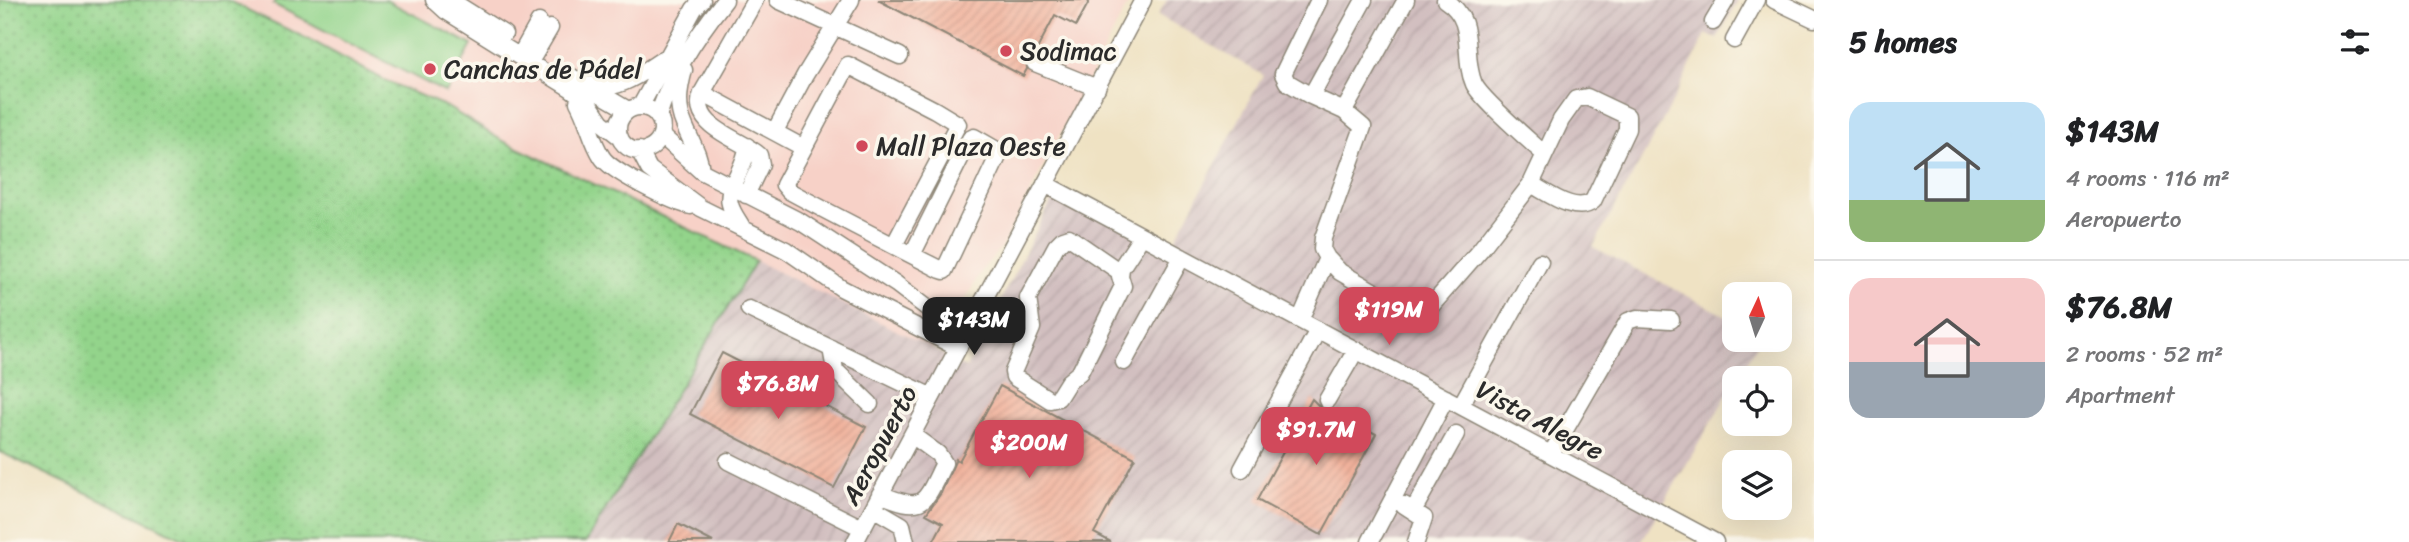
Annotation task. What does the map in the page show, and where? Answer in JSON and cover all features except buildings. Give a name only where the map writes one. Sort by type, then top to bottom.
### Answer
[{"type":"street","points":[[711,17],[718,0]]},
{"type":"street","points":[[658,117],[665,93],[724,0]]},
{"type":"street","points":[[743,229],[730,208],[729,200],[739,192],[761,161],[759,155],[705,120],[700,111],[702,93],[755,0]]},
{"type":"street","points":[[778,0],[900,56]]},
{"type":"street","points":[[777,127],[851,0]]},
{"type":"street","name":"Aeropuerto","points":[[860,537],[1143,0]]},
{"type":"street","points":[[1319,0],[1283,75],[1287,82],[1345,111],[1363,127],[1323,238],[1322,249],[1326,258],[1340,272],[1411,313],[1421,312],[1432,305],[1480,250],[1531,184],[1561,120],[1576,99],[1587,97],[1627,116],[1627,129],[1592,201],[1586,206],[1577,206],[1531,184]]},
{"type":"street","points":[[1311,96],[1364,0]]},
{"type":"street","points":[[1345,111],[1406,0]]},
{"type":"street","points":[[1445,0],[1457,10],[1468,35],[1468,67],[1476,88],[1544,154]]},
{"type":"street","points":[[1713,22],[1726,0]]},
{"type":"street","points":[[1734,40],[1756,0]]},
{"type":"street","points":[[1774,0],[1814,19]]},
{"type":"street","points":[[447,2],[575,85],[634,109],[650,110],[661,123],[661,135],[650,148],[639,150],[626,145],[601,121],[575,85]]},
{"type":"street","points":[[620,137],[619,125],[634,109],[668,56],[697,3]]},
{"type":"street","points":[[528,55],[544,25]]},
{"type":"street","points":[[575,85],[604,88],[620,84],[668,56]]},
{"type":"street","points":[[687,57],[679,91],[679,110],[699,156],[701,171]]},
{"type":"street","points":[[1035,63],[1097,88]]},
{"type":"street","points":[[894,245],[958,123],[848,65],[805,145],[785,185],[786,189],[912,256],[941,270],[946,269],[1000,155],[998,150],[974,137],[970,139],[912,256]]},
{"type":"street","points":[[575,85],[596,147],[606,163],[671,200],[701,208]]},
{"type":"street","points":[[702,93],[777,127],[805,145]]},
{"type":"street","points":[[661,135],[701,171],[801,222],[896,284],[948,324],[962,341]]},
{"type":"street","points":[[639,150],[649,169],[701,208],[797,256],[841,288],[962,341]]},
{"type":"street","name":"Vista Alegre","points":[[1045,184],[1715,542]]},
{"type":"street","points":[[1120,272],[1069,237],[1063,239],[1056,246],[1028,298],[1032,328],[1013,372],[1014,377],[1050,400],[1058,398],[1068,382],[1080,372],[1119,297],[1123,286],[1120,272],[1142,236]]},
{"type":"street","points":[[1124,362],[1182,257]]},
{"type":"street","points":[[1300,320],[1326,258]]},
{"type":"street","points":[[1370,542],[1393,499],[1540,262]]},
{"type":"street","points":[[749,309],[932,397]]},
{"type":"street","points":[[1552,454],[1628,321],[1637,318],[1671,320]]},
{"type":"street","points":[[1242,469],[1318,330]]},
{"type":"street","points":[[831,348],[835,370],[870,404]]},
{"type":"street","points":[[1327,400],[1356,350]]},
{"type":"street","points":[[1413,510],[1456,434]]},
{"type":"street","points":[[877,501],[914,505],[926,499],[944,463],[938,454],[912,435]]},
{"type":"street","points":[[728,461],[844,521],[860,537]]},
{"type":"street","points":[[1393,499],[1424,518],[1416,542]]},
{"type":"street","points":[[877,501],[902,525],[906,542]]},
{"type":"shaded area","name":"Mall Plaza Oeste","points":[[227,0],[1130,0],[1002,246],[982,270],[959,311],[932,348],[503,141],[447,107],[384,80]]},
{"type":"shaded area","points":[[1167,0],[1738,0],[1717,39],[1706,34],[1669,109],[1593,247],[1722,314],[1722,352],[1753,352],[1744,366],[1722,366],[1722,404],[1641,542],[586,542],[756,261],[932,348],[966,368],[1056,192],[1169,251],[1263,75],[1158,15]]},
{"type":"green space","points":[[0,0],[227,0],[384,80],[447,107],[503,141],[756,261],[586,542],[191,542],[0,452]]},
{"type":"green space","name":"Canchas de Pádel","points":[[275,0],[386,0],[472,45],[446,93],[273,4]]},
{"type":"place","name":"Sodimac","points":[[1006,51]]},
{"type":"place","name":"Canchas de Pádel","points":[[430,69]]},
{"type":"place","name":"Mall Plaza Oeste","points":[[862,146]]}]
